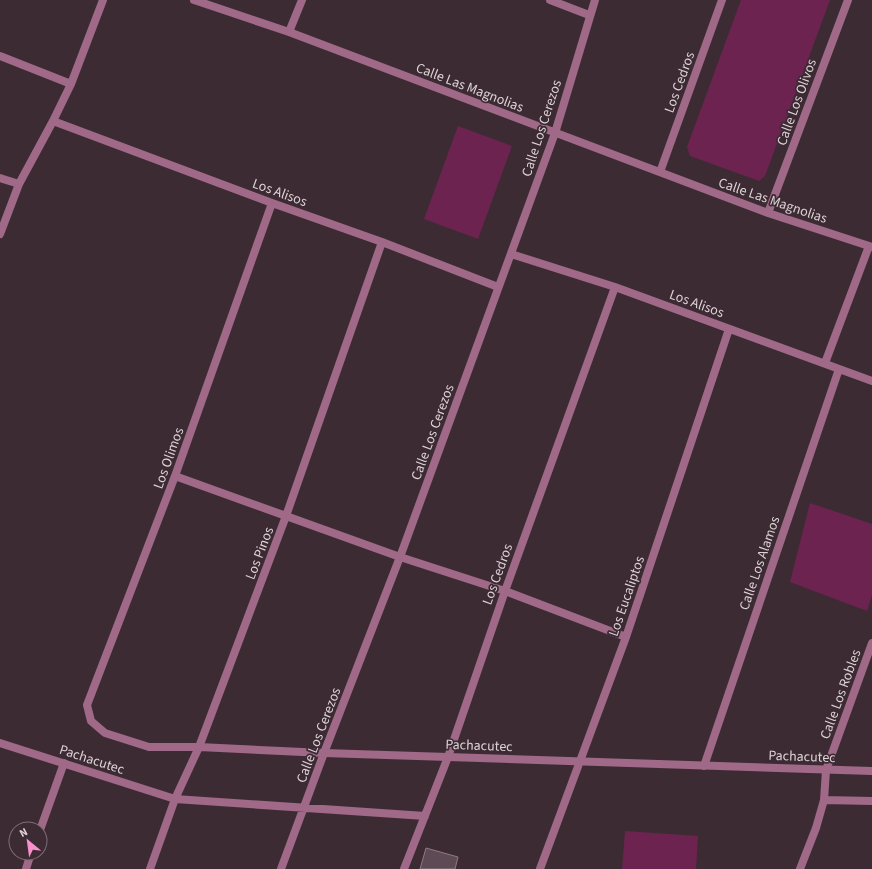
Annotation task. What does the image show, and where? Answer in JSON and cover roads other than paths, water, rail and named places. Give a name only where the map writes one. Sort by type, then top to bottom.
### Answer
[{"type":"street","points":[[0,234],[19,184],[71,84],[103,0]]},
{"type":"street","name":"Calle Las Magnolias","points":[[194,0],[289,32],[768,213],[870,247]]},
{"type":"street","points":[[289,32],[302,0]]},
{"type":"street","points":[[550,0],[589,15]]},
{"type":"street","name":"Calle Los Cerezos","points":[[281,869],[400,557],[555,133],[589,15],[595,0]]},
{"type":"street","name":"Los Cedros","points":[[660,172],[722,0]]},
{"type":"street","name":"Calle Los Olivos","points":[[768,213],[848,0]]},
{"type":"street","points":[[0,56],[71,84]]},
{"type":"street","name":"Los Alisos","points":[[53,121],[272,203],[382,242],[498,287]]},
{"type":"street","points":[[0,178],[19,184]]},
{"type":"street","name":"Los Olimos","points":[[91,721],[87,705],[175,476],[272,203]]},
{"type":"street","name":"Los Pinos","points":[[150,869],[175,799],[199,747],[286,516],[382,242]]},
{"type":"street","points":[[825,363],[870,247]]},
{"type":"street","name":"Los Alisos","points":[[511,254],[615,287],[872,380]]},
{"type":"street","name":"Los Cedros","points":[[404,869],[448,757],[505,591],[615,287]]},
{"type":"street","name":"Los Eucaliptos","points":[[540,869],[581,762],[626,637],[729,329]]},
{"type":"street","name":"Calle Los Alamos","points":[[704,766],[839,369]]},
{"type":"street","points":[[175,476],[400,557],[505,591],[626,637]]},
{"type":"street","name":"Calle Los Robles","points":[[800,869],[816,828],[824,800],[826,770],[872,642]]},
{"type":"street","name":"Pachacutec","points":[[91,721],[105,733],[149,747],[199,747],[324,753],[872,771]]},
{"type":"street","name":"Pachacutec","points":[[0,743],[175,799],[425,816]]},
{"type":"street","points":[[43,821],[64,763]]},
{"type":"street","points":[[824,800],[872,801]]}]
